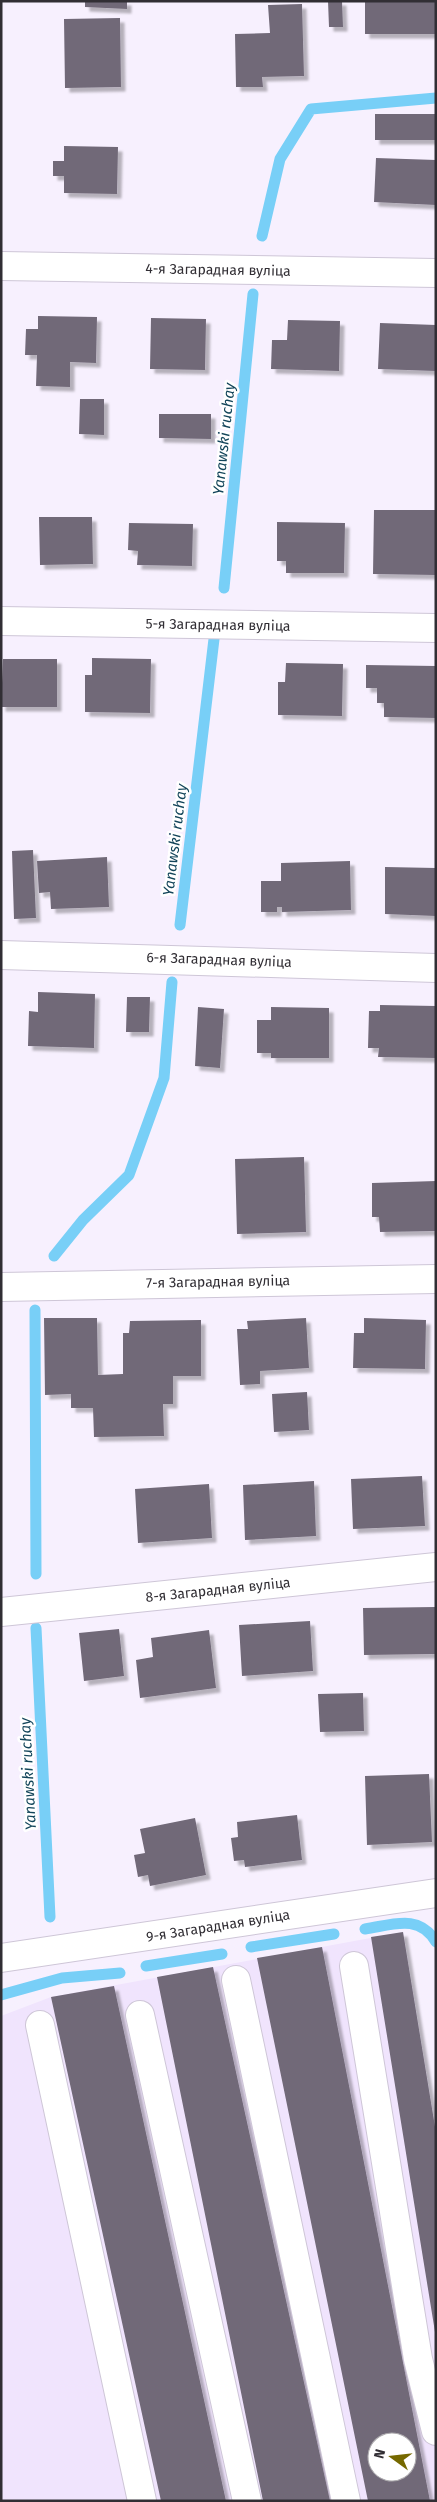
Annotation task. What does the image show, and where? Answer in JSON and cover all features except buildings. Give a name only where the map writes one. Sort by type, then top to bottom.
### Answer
[{"type":"street","name":"4-я Загарадная вуліца","points":[[1,266],[436,273]]},
{"type":"street","name":"5-я Загарадная вуліца","points":[[1,621],[436,628]]},
{"type":"street","name":"6-я Загарадная вуліца","points":[[1,954],[436,968]]},
{"type":"street","name":"7-я Загарадная вуліца","points":[[1,1287],[436,1279]]},
{"type":"street","name":"8-я Загарадная вуліца","points":[[1,1612],[436,1568]]},
{"type":"street","name":"9-я Загарадная вуліца","points":[[1,1958],[436,1893]]},
{"type":"street","points":[[354,1966],[418,2359],[436,2431]]},
{"type":"street","points":[[236,1980],[346,2501]]},
{"type":"street","points":[[140,2015],[247,2501]]},
{"type":"street","points":[[40,2025],[142,2501]]},
{"type":"shaded area","points":[[403,1932],[436,2133],[436,2501],[1,2501],[1,2016],[51,1997]]},
{"type":"waterway","name":"Yanawski ruchay","points":[[262,236],[280,159],[311,109],[436,98]]},
{"type":"waterway","name":"Yanawski ruchay","points":[[224,588],[253,294]]},
{"type":"waterway","name":"Yanawski ruchay","points":[[180,925],[214,639]]},
{"type":"waterway","name":"Yanawski ruchay","points":[[54,1256],[83,1220],[129,1175],[164,1078],[172,982]]},
{"type":"waterway","name":"Yanawski ruchay","points":[[35,1310],[36,1574]]},
{"type":"waterway","name":"Yanawski ruchay","points":[[36,1628],[50,1917]]},
{"type":"waterway","points":[[365,1929],[404,1923],[413,1924],[422,1927],[436,1942]]},
{"type":"waterway","points":[[251,1947],[334,1934]]},
{"type":"waterway","points":[[146,1966],[222,1954]]},
{"type":"waterway","name":"Yanawski ruchay","points":[[1,1995],[62,1978],[120,1973]]}]
